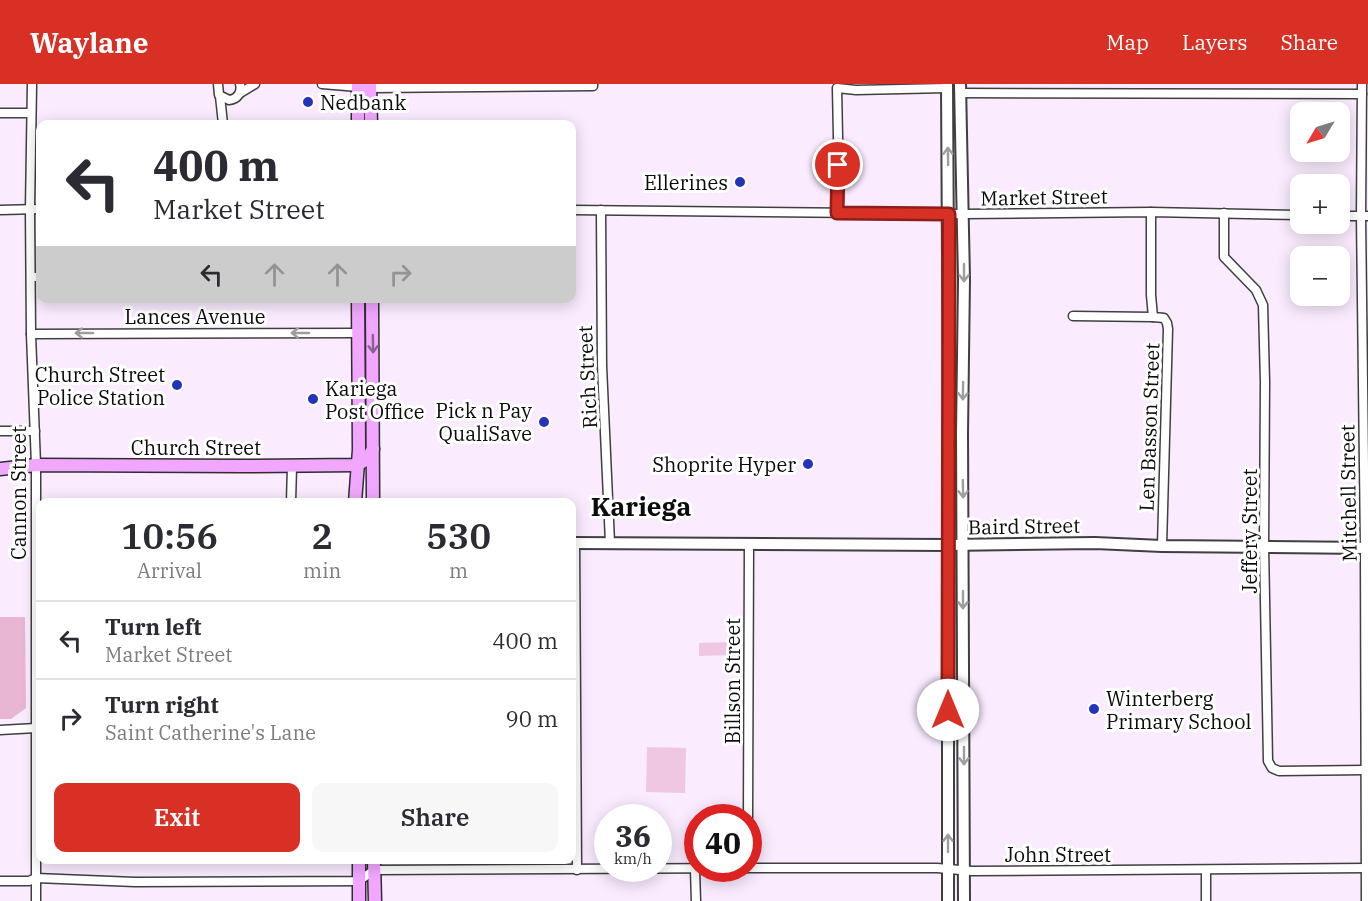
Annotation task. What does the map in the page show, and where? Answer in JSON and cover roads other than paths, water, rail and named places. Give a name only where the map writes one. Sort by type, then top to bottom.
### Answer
[{"type":"main road","points":[[359,120],[364,86]]},
{"type":"main road","points":[[364,86],[370,120]]},
{"type":"main road","points":[[355,498],[359,450],[358,303]]},
{"type":"main road","points":[[372,303],[373,498]]},
{"type":"main road","points":[[357,465],[367,459],[373,449]]},
{"type":"main road","name":"Church Street","points":[[0,469],[36,465],[357,465]]},
{"type":"main road","points":[[357,465],[373,480]]},
{"type":"main road","points":[[359,864],[359,901]]},
{"type":"main road","points":[[374,865],[375,901]]},
{"type":"street","name":"Cannon Street","points":[[32,84],[30,209],[36,277],[31,333],[37,498]]},
{"type":"street","points":[[218,84],[223,120]]},
{"type":"street","points":[[223,120],[232,99],[240,88],[255,84]]},
{"type":"street","points":[[322,84],[364,86],[593,85]]},
{"type":"street","name":"Mitchell Street","points":[[1362,84],[1367,549],[1366,901]]},
{"type":"street","points":[[837,213],[839,185],[837,88],[856,90],[947,86],[950,434],[948,901]]},
{"type":"street","points":[[963,901],[963,214],[960,88],[1362,94]]},
{"type":"street","points":[[220,96],[232,99]]},
{"type":"street","points":[[0,113],[32,113]]},
{"type":"street","points":[[0,210],[36,209]]},
{"type":"street","name":"Market Street","points":[[576,210],[949,214],[1151,212],[1290,215]]},
{"type":"street","name":"Rich Street","points":[[601,210],[602,366],[610,543]]},
{"type":"street","name":"Len Basson Street","points":[[1151,212],[1153,317],[1164,318],[1168,329],[1162,546]]},
{"type":"street","name":"Jeffery Street","points":[[1224,213],[1224,257],[1256,290],[1263,305],[1268,763],[1279,771],[1366,770]]},
{"type":"street","points":[[1073,316],[1153,317]]},
{"type":"street","name":"Lances Avenue","points":[[31,333],[358,333]]},
{"type":"street","points":[[0,431],[35,431]]},
{"type":"street","points":[[291,498],[292,466]]},
{"type":"street","name":"Baird Street","points":[[576,543],[948,545],[1095,543],[1367,549]]},
{"type":"street","name":"Billson Street","points":[[748,804],[749,544]]},
{"type":"street","points":[[0,730],[36,722]]},
{"type":"street","points":[[576,739],[578,870]]},
{"type":"street","name":"Cannon Street","points":[[36,864],[36,901]]},
{"type":"street","points":[[0,881],[29,881],[36,878],[135,882],[359,881],[374,865]]},
{"type":"street","name":"John Street","points":[[374,865],[578,870],[684,868]]},
{"type":"street","name":"John Street","points":[[762,868],[948,868],[964,870],[1367,868]]},
{"type":"street","points":[[1206,870],[1206,901]]},
{"type":"street","points":[[695,882],[696,901]]},
{"type":"place","name":"Nedbank","points":[[308,102]]},
{"type":"place","name":"Ellerines","points":[[740,182]]},
{"type":"place","name":"Church Street Police Station","points":[[177,385]]},
{"type":"place","name":"Kariega Post Office","points":[[313,399]]},
{"type":"place","name":"Pick n Pay QualiSave","points":[[544,422]]},
{"type":"place","name":"Shoprite Hyper","points":[[808,464]]},
{"type":"place","name":"Winterberg Primary School","points":[[1094,709]]},
{"type":"district","name":"Kariega","points":[[641,506]]}]
